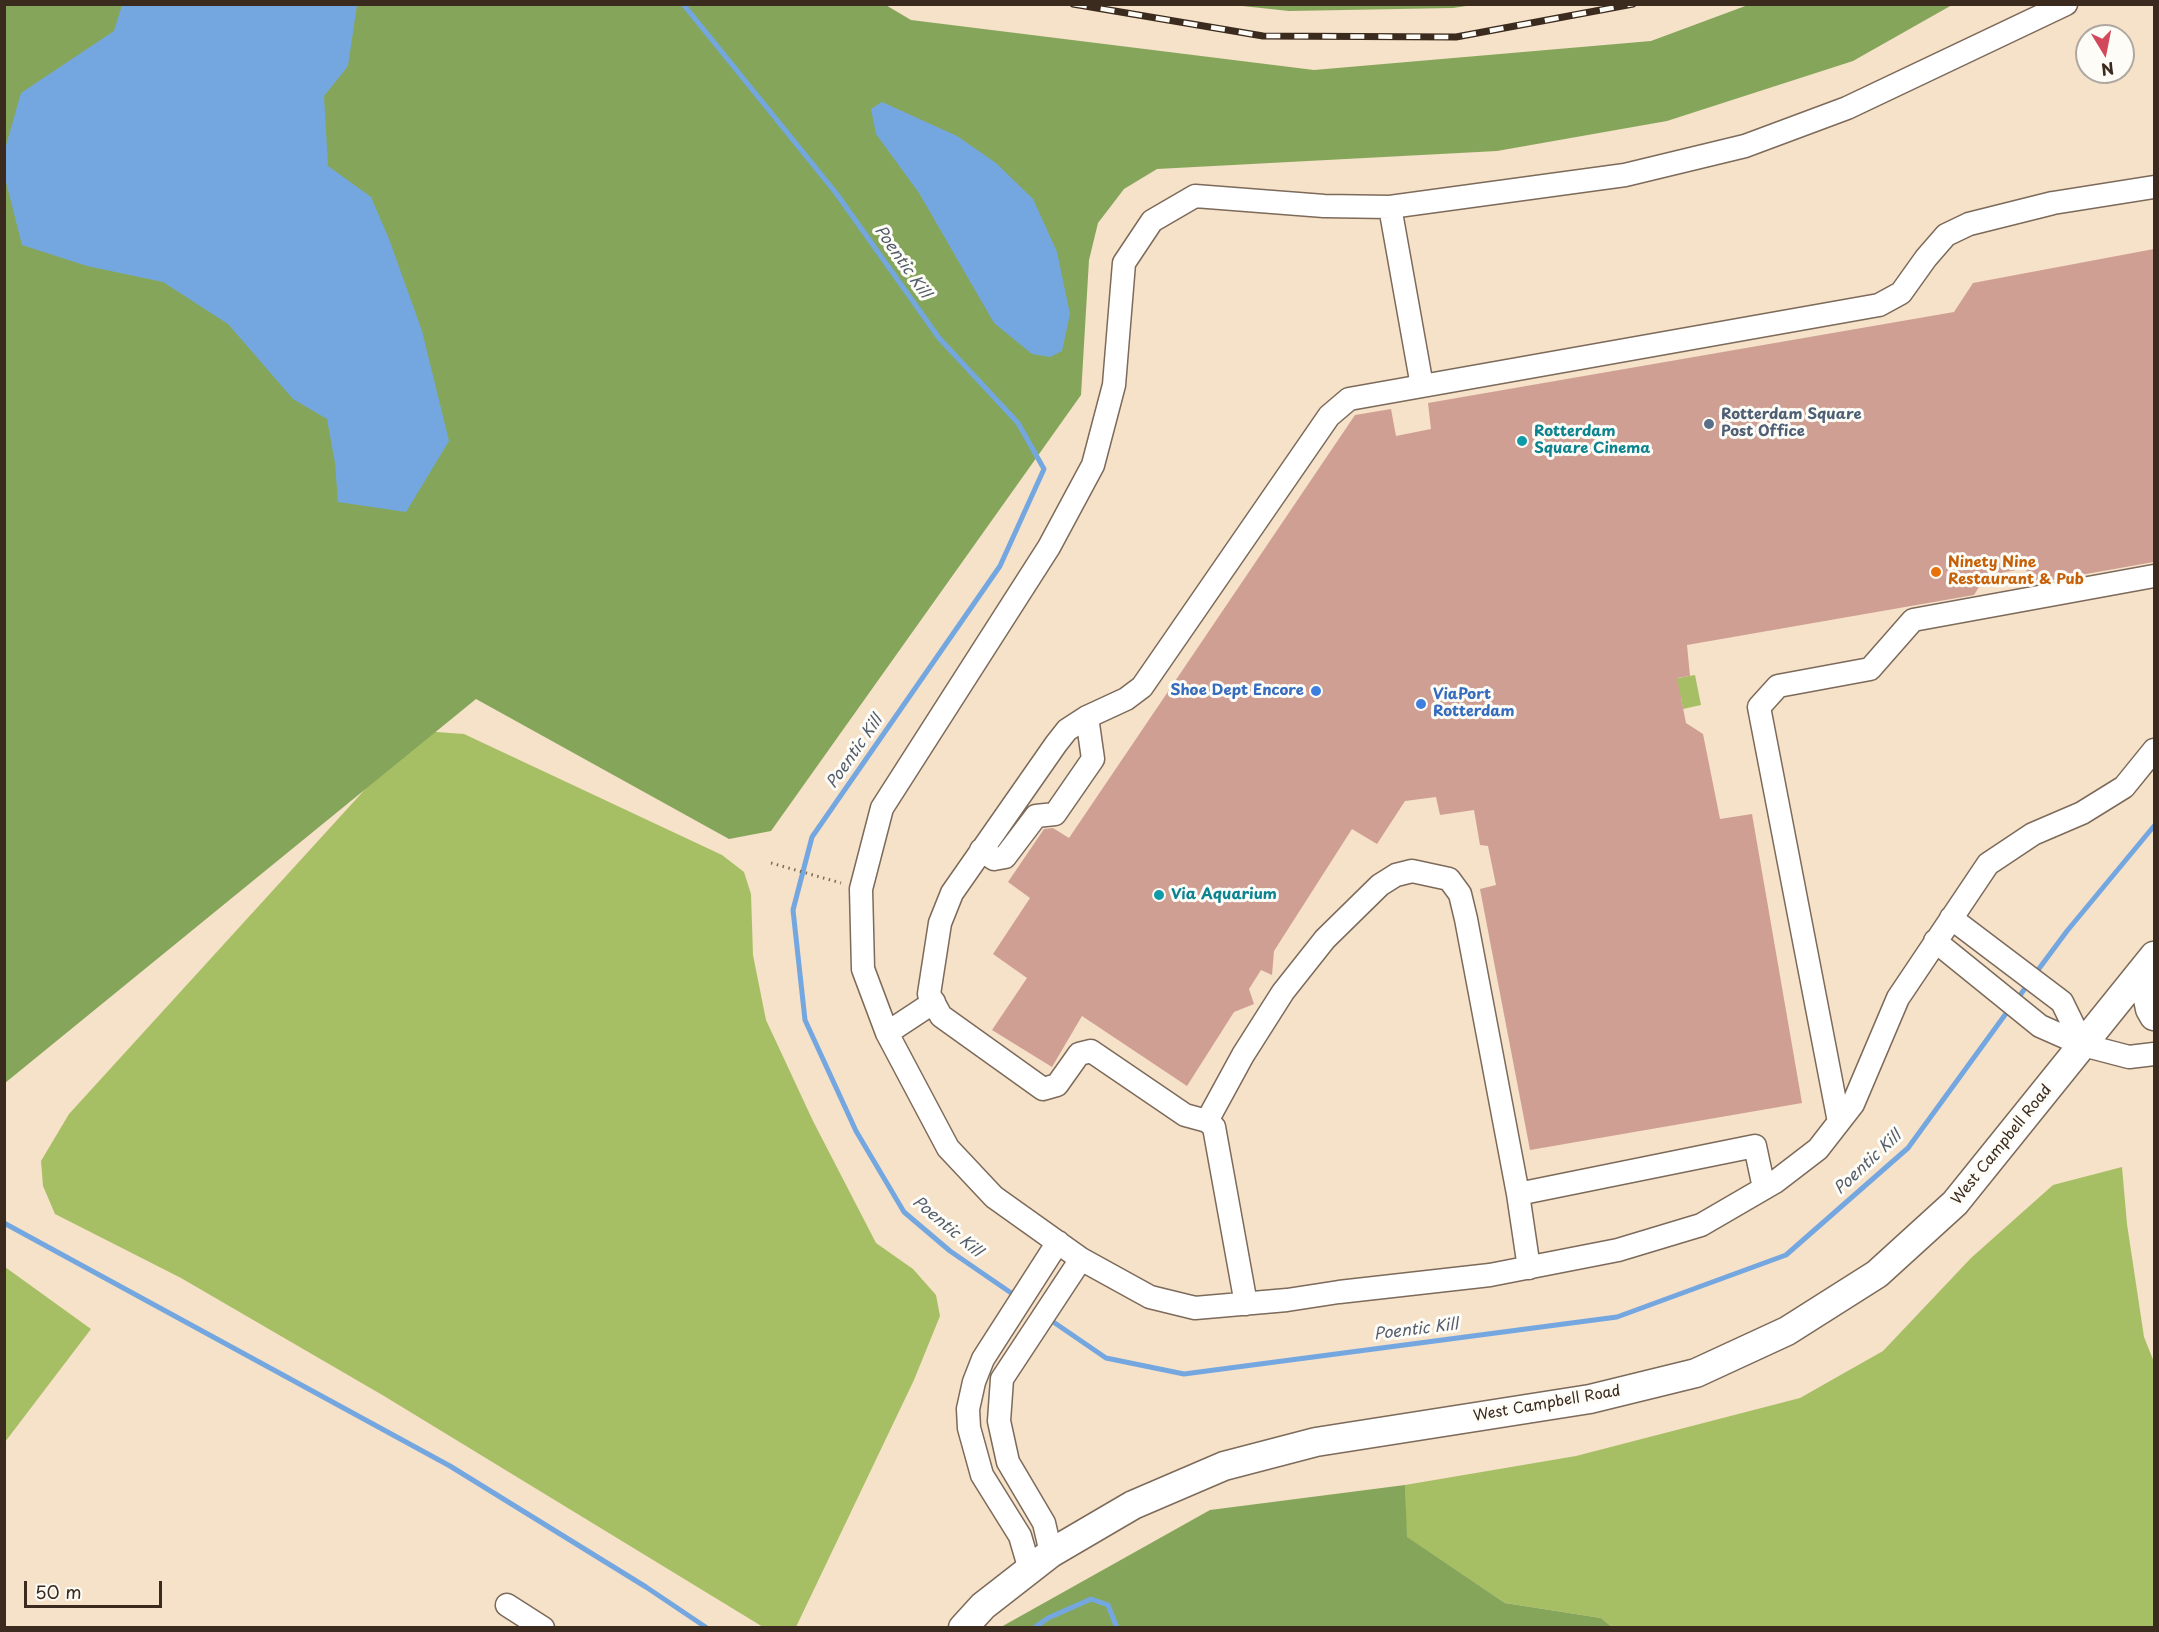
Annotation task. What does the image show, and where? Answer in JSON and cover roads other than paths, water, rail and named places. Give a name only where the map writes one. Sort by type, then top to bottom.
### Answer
[{"type":"main road","points":[[2151,961],[2147,994],[2150,1010],[2154,1016]]},
{"type":"main road","name":"West Campbell Road","points":[[963,1628],[983,1606],[1040,1562],[1133,1505],[1224,1466],[1316,1442],[1590,1399],[1696,1373],[1787,1331],[1877,1274],[1956,1203],[2151,961]]},
{"type":"street","points":[[2066,4],[1847,108],[1745,146],[1625,175],[1390,207],[1324,207],[1195,196],[1152,221],[1124,263],[1114,385],[1093,465],[1048,547],[882,808],[861,889],[863,969],[887,1033],[948,1148],[994,1197],[1082,1259],[1150,1297],[1195,1308],[1490,1275],[1618,1250],[1701,1225],[1764,1188],[1818,1149],[1853,1104],[1898,998],[1988,864],[2033,834],[2082,813],[2124,787],[2154,750]]},
{"type":"street","points":[[1246,1304],[1214,1127],[1207,1121],[1185,1115],[1091,1051],[1079,1054],[1057,1084],[1043,1089],[941,1016],[930,994],[940,923],[952,893],[1067,730],[1087,717],[1126,699],[1142,687],[1329,416],[1349,399],[1879,305],[1901,293],[1946,235],[1969,224],[2053,203],[2154,187]]},
{"type":"street","points":[[1390,207],[1422,386]]},
{"type":"street","points":[[1839,1122],[1759,706],[1778,686],[1870,669],[1913,620],[2154,576]]},
{"type":"street","points":[[981,850],[994,859],[1005,857],[1036,816],[1055,814],[1093,759],[1087,717]]},
{"type":"street","points":[[1207,1121],[1243,1055],[1283,992],[1325,939],[1380,885],[1396,875],[1412,871],[1449,879],[1460,894],[1518,1194],[1529,1268]]},
{"type":"street","points":[[1952,918],[2062,1002],[2083,1045]]},
{"type":"street","points":[[1935,941],[2040,1026],[2083,1045],[2129,1057],[2154,1054]]},
{"type":"street","points":[[887,1033],[934,1002]]},
{"type":"street","points":[[1518,1194],[1755,1146],[1764,1188]]},
{"type":"street","points":[[1040,1562],[1020,1536],[982,1475],[969,1428],[968,1409],[974,1382],[983,1359],[1058,1242]]},
{"type":"street","points":[[1040,1562],[1044,1523],[1008,1462],[999,1421],[1002,1378],[1082,1259]]},
{"type":"street","points":[[507,1605],[543,1628]]},
{"type":"water","points":[[122,5],[357,5],[348,66],[324,96],[328,166],[371,197],[389,239],[422,331],[449,441],[406,512],[338,502],[335,463],[327,419],[293,399],[228,324],[163,282],[87,266],[22,245],[4,174],[5,149],[21,93],[114,31]]},
{"type":"water","points":[[882,102],[957,136],[996,163],[1033,199],[1057,252],[1070,314],[1062,351],[1050,357],[1032,354],[994,323],[919,193],[876,134],[871,109]]},
{"type":"waterway","name":"Poentic Kill","points":[[683,4],[836,193],[939,338],[1018,423],[1044,469],[1000,566],[812,837],[793,910],[805,1020],[856,1131],[904,1212],[950,1251],[1017,1297]]},
{"type":"waterway","name":"Poentic Kill","points":[[2035,974],[2067,931],[2154,826]]},
{"type":"waterway","name":"Poentic Kill","points":[[2016,1001],[2028,984]]},
{"type":"waterway","name":"Poentic Kill","points":[[1049,1319],[1106,1358],[1184,1374],[1617,1317],[1786,1255],[1908,1148],[2010,1008]]},
{"type":"waterway","points":[[4,1223],[450,1466],[646,1587],[707,1628]]},
{"type":"waterway","points":[[1034,1628],[1048,1618],[1091,1599],[1108,1605],[1117,1628]]},
{"type":"railway","points":[[1073,4],[1263,36],[1456,37],[1633,4]]},
{"type":"place","name":"Rotterdam Square Post Office","points":[[1709,424]]},
{"type":"place","name":"Rotterdam Square Cinema","points":[[1522,441]]},
{"type":"place","name":"Ninety Nine Restaurant & Pub","points":[[1936,572]]},
{"type":"place","name":"Shoe Dept Encore","points":[[1316,691]]},
{"type":"place","name":"ViaPort Rotterdam","points":[[1421,704]]},
{"type":"place","name":"Via Aquarium","points":[[1159,895]]}]
